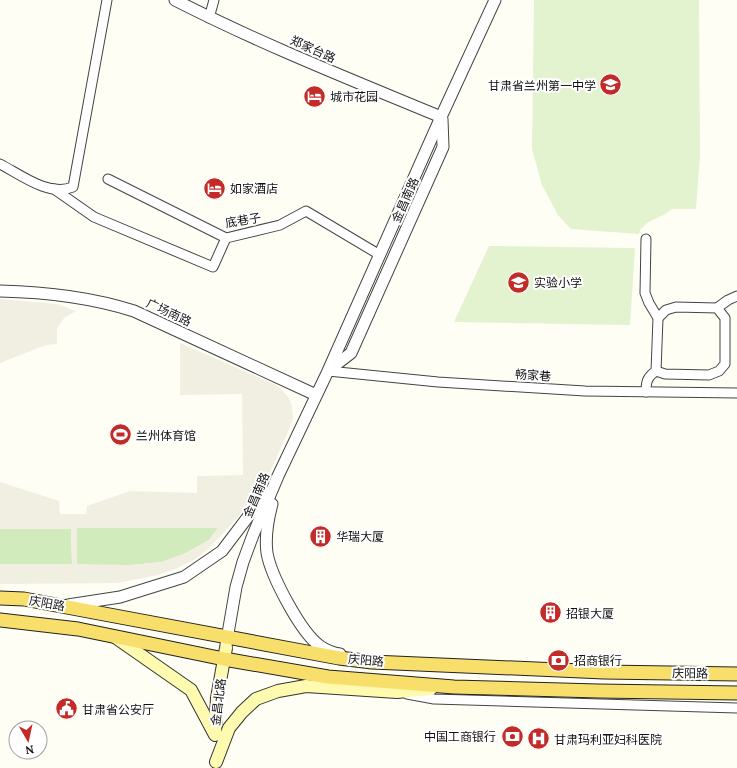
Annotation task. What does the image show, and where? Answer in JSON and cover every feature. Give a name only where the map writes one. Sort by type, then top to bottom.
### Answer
[{"type":"main road","name":"庆阳路","points":[[0,598],[24,599],[64,606],[226,648],[328,677],[454,687],[737,693]]},
{"type":"main road","name":"庆阳路","points":[[0,620],[226,648],[372,662],[604,672],[737,674]]},
{"type":"main road","points":[[113,635],[191,690],[215,735]]},
{"type":"main road","name":"金昌北路","points":[[217,765],[215,735],[217,698],[226,648]]},
{"type":"main road","points":[[217,765],[229,728],[242,712],[256,699],[278,692],[306,686],[397,692],[454,687]]},
{"type":"street","points":[[0,164],[42,187],[67,189],[73,187],[107,0]]},
{"type":"street","name":"郑家台路","points":[[175,0],[209,18],[344,77],[442,117]]},
{"type":"street","points":[[209,18],[214,0]]},
{"type":"street","name":"金昌南路","points":[[226,648],[236,587],[243,562],[278,476],[328,371],[495,0]]},
{"type":"street","name":"金昌南路","points":[[328,371],[351,353],[443,147],[442,117]]},
{"type":"street","name":"底巷子","points":[[108,180],[226,238],[280,225],[306,211],[380,255]]},
{"type":"street","points":[[53,188],[94,217],[213,267],[226,238]]},
{"type":"street","points":[[646,238],[645,293],[658,318],[656,371]]},
{"type":"street","name":"广场南路","points":[[0,291],[31,292],[78,297],[134,310],[316,396]]},
{"type":"street","points":[[658,318],[666,310],[676,308],[717,308],[728,300],[737,296]]},
{"type":"street","points":[[656,371],[665,374],[709,375],[719,371],[725,364],[725,318],[717,308]]},
{"type":"street","name":"畅家巷","points":[[328,371],[438,382],[585,391],[737,393]]},
{"type":"street","points":[[646,392],[646,381],[650,375],[656,371]]},
{"type":"street","points":[[64,606],[120,597],[184,577],[222,551],[278,476]]},
{"type":"street","points":[[278,476],[267,533],[267,552],[271,569],[281,591],[303,626],[319,645],[335,653],[372,662]]},
{"type":"street","points":[[397,692],[434,699],[737,708]]},
{"type":"green space","name":"甘肃省兰州第一中学","points":[[534,0],[699,0],[700,155],[696,209],[672,209],[647,223],[640,230],[639,234],[571,229],[558,215],[542,185],[532,149]]},
{"type":"green space","points":[[489,246],[635,248],[630,325],[454,322]]},
{"type":"green space","points":[[77,528],[218,528],[209,540],[186,553],[162,562],[131,565],[77,565]]},
{"type":"green space","points":[[0,529],[71,529],[72,564],[0,564]]},
{"type":"shaded area","points":[[0,299],[57,304],[76,311],[64,318],[57,329],[57,344],[46,345],[0,363]]},
{"type":"shaded area","points":[[180,343],[276,385],[288,397],[292,406],[293,418],[268,476],[238,517],[209,548],[196,559],[175,569],[158,575],[117,583],[0,584],[0,564],[72,564],[71,529],[0,529],[0,482],[59,501],[60,514],[86,514],[87,506],[130,491],[197,493],[197,476],[243,475],[242,394],[180,395]],"holes":[[[77,528],[218,528],[209,540],[186,553],[162,562],[131,565],[77,564]]]},
{"type":"place","name":"甘肃省兰州第一中学","points":[[611,85]]},
{"type":"place","name":"城市花园","points":[[315,96]]},
{"type":"place","name":"如家酒店","points":[[214,188]]},
{"type":"place","name":"实验小学","points":[[518,282]]},
{"type":"place","name":"兰州体育馆","points":[[121,435]]},
{"type":"place","name":"华瑞大厦","points":[[321,536]]},
{"type":"place","name":"招银大厦","points":[[551,613]]},
{"type":"place","name":"招商银行","points":[[558,660]]},
{"type":"place","name":"甘肃省公安厅","points":[[66,709]]},
{"type":"place","name":"中国工商银行","points":[[512,736]]},
{"type":"place","name":"甘肃玛利亚妇科医院","points":[[539,739]]}]
